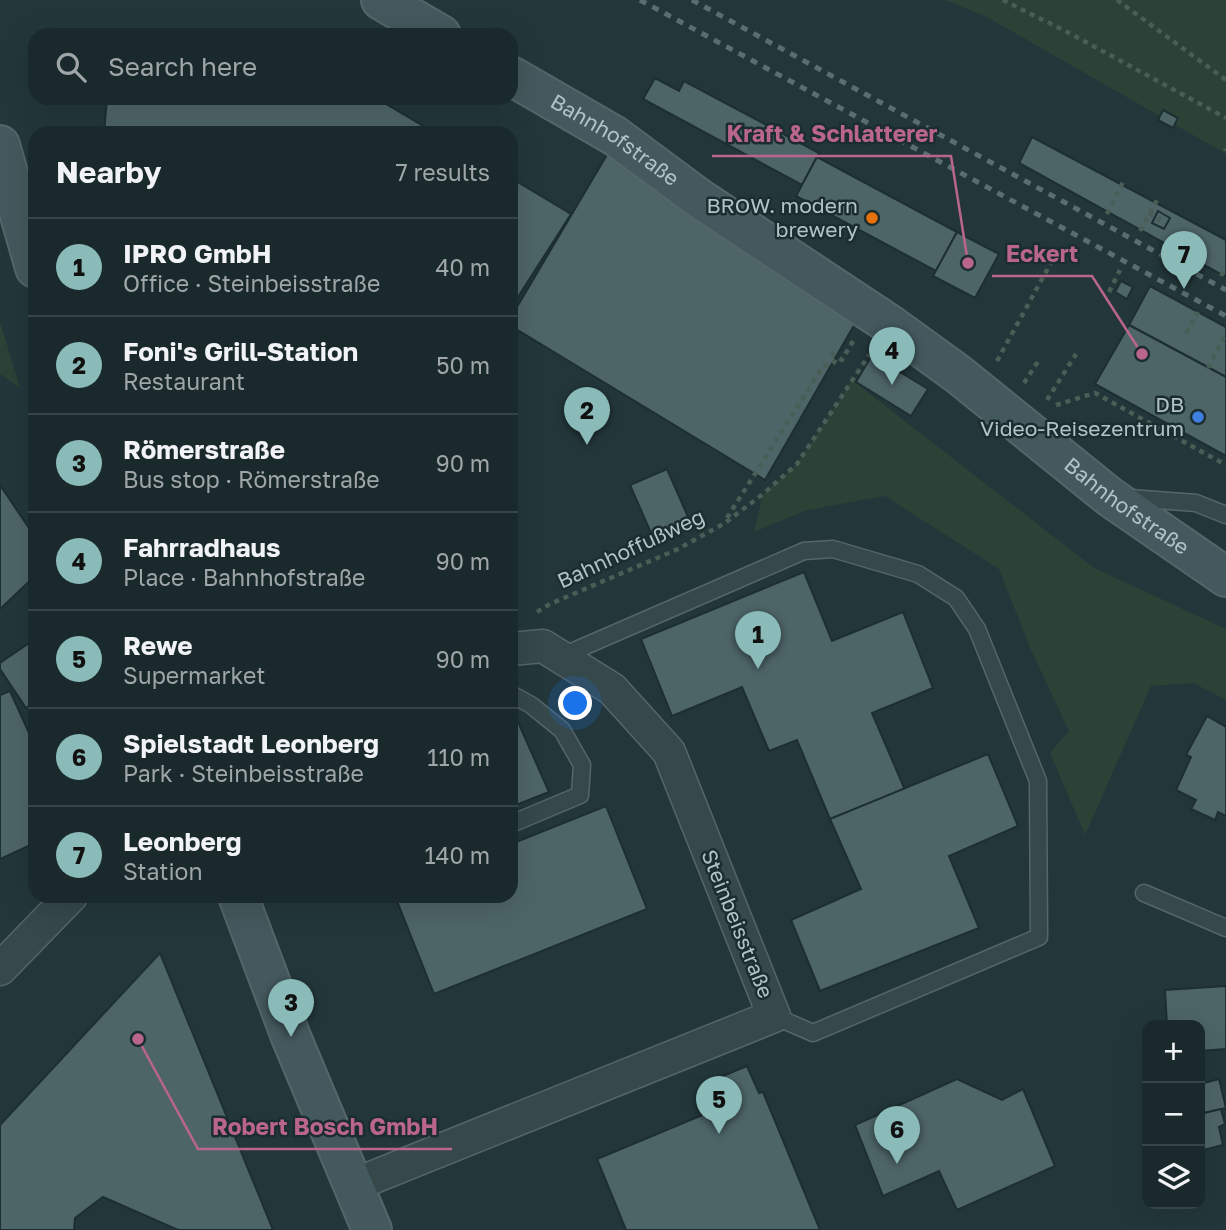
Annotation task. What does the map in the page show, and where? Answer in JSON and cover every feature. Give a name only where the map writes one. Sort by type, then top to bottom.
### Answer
[{"type":"street","points":[[381,0],[434,22]]},
{"type":"street","name":"Bahnhofstraße","points":[[518,80],[615,136],[696,202],[927,351],[1110,497],[1226,577]]},
{"type":"street","points":[[0,145],[28,243]]},
{"type":"street","name":"Steinbeisstraße","points":[[354,1185],[532,1124],[774,1016],[669,752],[612,689],[543,646],[518,648]]},
{"type":"street","points":[[0,969],[64,903]]},
{"type":"street","points":[[241,903],[291,1037],[372,1230]]},
{"type":"lane","points":[[1110,497],[1196,502],[1226,515]]},
{"type":"lane","points":[[561,657],[804,551],[833,549],[918,575],[956,598],[977,629],[1038,781],[1039,937],[813,1033],[774,1016]]},
{"type":"lane","points":[[518,698],[562,730],[582,765],[580,795],[518,821]]},
{"type":"lane","points":[[1144,893],[1226,928]]},
{"type":"path","points":[[1003,0],[1226,118]]},
{"type":"path","points":[[1117,0],[1226,80]]},
{"type":"path","points":[[1107,214],[1118,199],[1123,182]]},
{"type":"path","points":[[1140,231],[1157,200]]},
{"type":"path","points":[[1149,213],[1161,220]]},
{"type":"path","points":[[991,371],[1052,261]]},
{"type":"path","points":[[1221,276],[1226,267]]},
{"type":"path","points":[[1108,292],[1116,285],[1120,270]]},
{"type":"path","points":[[1186,333],[1198,312]]},
{"type":"path","points":[[1208,368],[1226,332]]},
{"type":"path","name":"Bahnhoffußweg","points":[[531,617],[550,604],[678,549],[725,523],[763,494],[797,464],[871,352]]},
{"type":"path","points":[[725,523],[823,366],[833,364],[838,357],[831,353]]},
{"type":"path","points":[[1042,410],[1076,354]]},
{"type":"path","points":[[1052,406],[1096,393],[1226,465]]},
{"type":"path","points":[[1172,436],[1176,429]]},
{"type":"green space","points":[[945,0],[1226,0],[1226,154],[987,17]]},
{"type":"green space","points":[[0,322],[1,325],[20,388],[0,374]]},
{"type":"green space","points":[[852,380],[1094,568],[1226,629],[1226,700],[1193,683],[1151,686],[1085,835],[1050,753],[1069,731],[1031,650],[999,569],[885,496],[807,510],[754,532],[763,494],[797,464]]},
{"type":"building","points":[[655,78],[679,91],[684,81],[819,153],[802,185],[643,99]]},
{"type":"building","points":[[106,105],[388,105],[423,126],[105,126]]},
{"type":"building","points":[[1163,110],[1178,118],[1173,128],[1158,120]]},
{"type":"building","points":[[1032,137],[1226,240],[1226,277],[1019,163]]},
{"type":"building","points":[[608,153],[860,315],[765,480],[518,330],[518,305]]},
{"type":"building","points":[[817,157],[957,232],[936,271],[796,196]]},
{"type":"building","points":[[518,182],[571,214],[518,297]]},
{"type":"building","points":[[1158,211],[1170,218],[1164,229],[1152,223]]},
{"type":"building","points":[[957,232],[999,254],[975,298],[933,276]]},
{"type":"building","points":[[1121,281],[1133,287],[1127,299],[1115,292]]},
{"type":"building","points":[[1150,286],[1226,327],[1226,377],[1129,325]]},
{"type":"building","points":[[1129,325],[1226,377],[1226,456],[1095,384]]},
{"type":"building","points":[[872,355],[928,389],[911,416],[856,382]]},
{"type":"building","points":[[667,469],[692,526],[655,542],[630,485]]},
{"type":"building","points":[[0,485],[28,527],[28,583],[0,609]]},
{"type":"building","points":[[804,572],[832,641],[903,612],[933,688],[872,713],[905,790],[830,819],[797,740],[769,751],[742,687],[672,716],[641,639]]},
{"type":"building","points":[[28,644],[26,708],[0,669],[0,663]]},
{"type":"building","points":[[10,691],[28,731],[28,846],[0,859],[0,695]]},
{"type":"building","points":[[1207,716],[1226,727],[1226,816],[1218,812],[1215,820],[1191,809],[1196,800],[1176,790],[1191,757],[1186,755]]},
{"type":"building","points":[[518,722],[549,792],[518,804]]},
{"type":"building","points":[[988,754],[1018,826],[949,856],[979,928],[820,991],[791,920],[861,889],[830,819]]},
{"type":"building","points":[[606,806],[647,909],[434,994],[398,903],[518,903],[518,841]]},
{"type":"building","points":[[160,953],[273,1230],[178,1230],[103,1197],[75,1218],[74,1230],[0,1230],[0,1125]]},
{"type":"building","points":[[1226,986],[1226,1049],[1205,1051],[1205,1020],[1167,1020],[1165,990]]},
{"type":"building","points":[[747,1066],[759,1093],[763,1092],[820,1230],[626,1230],[597,1159],[717,1109],[706,1083]]},
{"type":"building","points":[[957,1079],[1002,1100],[1023,1089],[1055,1166],[957,1210],[939,1171],[883,1196],[855,1125]]},
{"type":"building","points":[[1219,1079],[1226,1108],[1205,1113],[1205,1083]]},
{"type":"building","points":[[1221,1109],[1225,1124],[1219,1127],[1223,1145],[1205,1150],[1205,1146],[1205,1113]]},
{"type":"railway","points":[[640,0],[1226,316]]},
{"type":"railway","points":[[692,0],[1226,290]]},
{"type":"place","name":"BROW. modern brewery","points":[[872,218]]},
{"type":"place","name":"Kraft & Schlatterer","points":[[968,263]]},
{"type":"place","name":"Leonberg","points":[[1184,289]]},
{"type":"place","name":"Eckert","points":[[1142,354]]},
{"type":"place","name":"Fahrradhaus","points":[[892,385]]},
{"type":"place","name":"DB Video-Reisezentrum","points":[[1198,417]]},
{"type":"place","name":"Foni's Grill-Station","points":[[587,445]]},
{"type":"place","name":"IPRO GmbH","points":[[758,669]]},
{"type":"place","name":"Römerstraße","points":[[291,1037]]},
{"type":"place","name":"Robert Bosch GmbH","points":[[138,1039]]},
{"type":"place","name":"Rewe","points":[[719,1134]]},
{"type":"place","name":"Spielstadt Leonberg","points":[[897,1164]]}]
